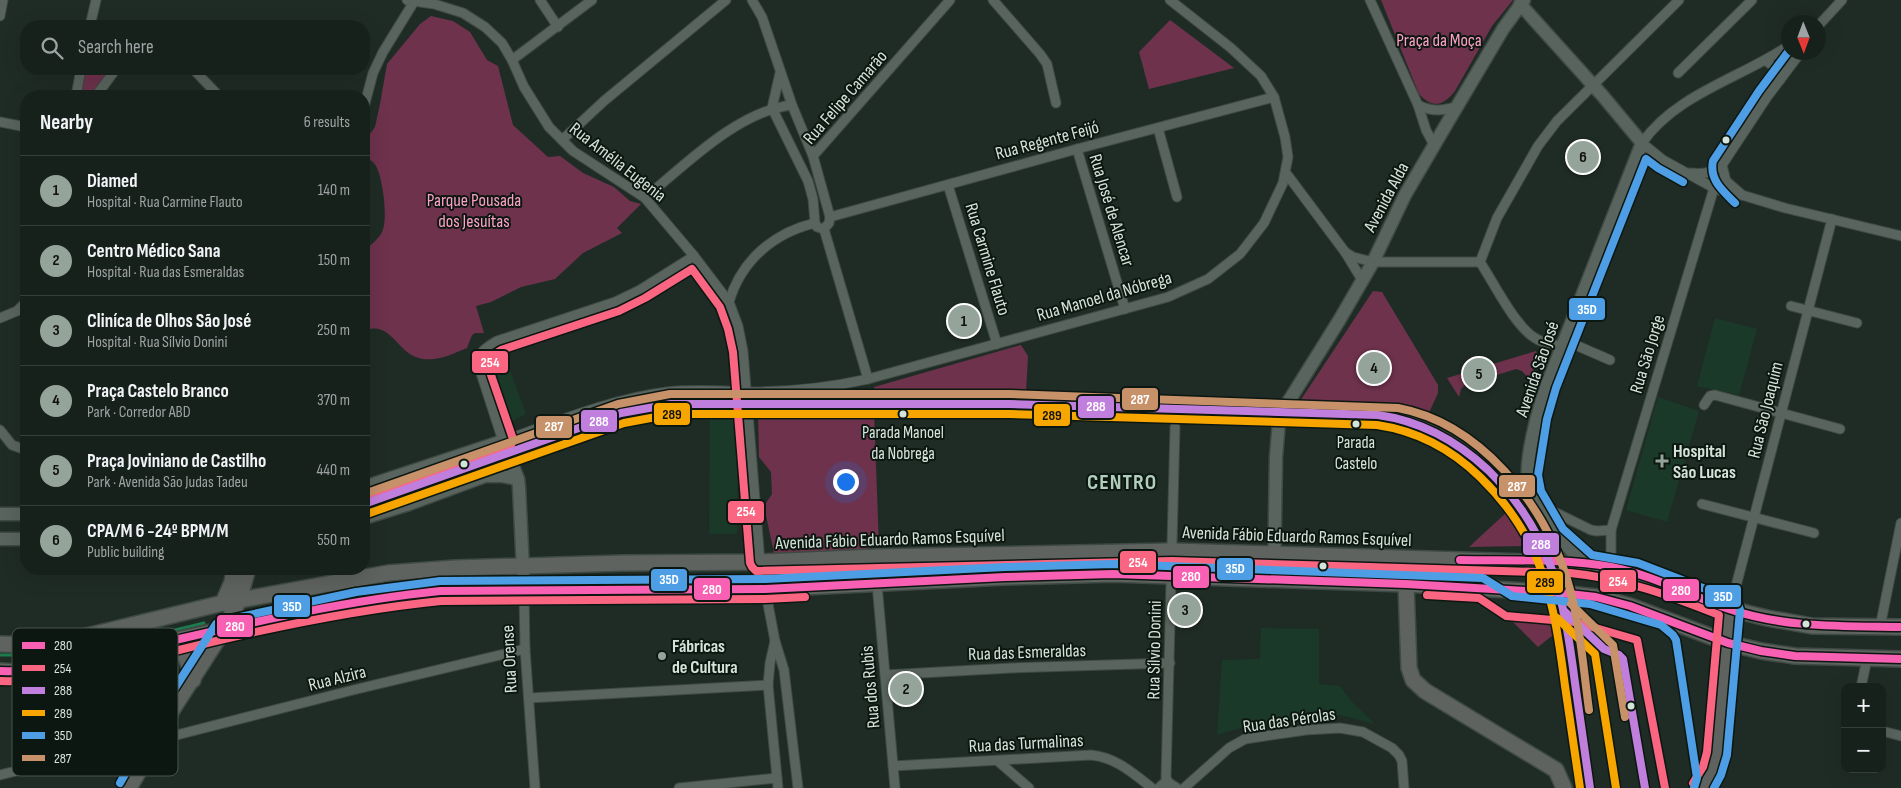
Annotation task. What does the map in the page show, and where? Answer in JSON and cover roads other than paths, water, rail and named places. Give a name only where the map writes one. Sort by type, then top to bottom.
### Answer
[{"type":"main road","points":[[1522,2],[1642,143]]},
{"type":"main road","name":"Avenida Alda","points":[[1282,412],[1373,262],[1405,195],[1434,145],[1503,29],[1522,2]]},
{"type":"main road","name":"Avenida São José","points":[[1588,564],[1555,535],[1536,504],[1528,485],[1529,461],[1541,401],[1562,343],[1642,143]]},
{"type":"main road","points":[[1274,579],[1276,457],[1279,421],[1282,412]]},
{"type":"main road","points":[[370,485],[505,447]]},
{"type":"main road","name":"Rua Orense","points":[[505,447],[518,479],[524,592]]},
{"type":"main road","points":[[370,516],[485,476],[502,476],[518,479]]},
{"type":"main road","points":[[0,514],[20,514]]},
{"type":"main road","points":[[0,539],[20,539]]},
{"type":"main road","name":"Avenida Fábio Eduardo Ramos Esquível","points":[[118,628],[239,600],[388,573],[437,569],[522,565],[760,562],[953,555],[1172,551],[1588,564],[1611,567],[1649,577],[1730,609],[1782,621],[1812,626],[1901,627]]},
{"type":"main road","points":[[878,584],[878,578],[884,572],[936,566],[953,555]]},
{"type":"main road","points":[[178,640],[353,603],[405,594],[440,591],[524,592],[766,588],[1093,574],[1406,584],[1560,593],[1596,597],[1630,606],[1728,643],[1761,651],[1795,656],[1901,659]]},
{"type":"main road","points":[[223,603],[233,575]]},
{"type":"main road","points":[[178,701],[223,631],[239,600],[246,575]]},
{"type":"main road","points":[[1406,584],[1409,668],[1414,680],[1425,691],[1556,770],[1564,788]]},
{"type":"main road","points":[[207,606],[218,616],[223,631]]},
{"type":"main road","points":[[1702,788],[1712,771],[1716,754],[1730,609]]},
{"type":"main road","points":[[178,646],[183,651],[188,661],[193,680]]},
{"type":"main road","points":[[118,788],[125,776]]},
{"type":"main road","points":[[129,788],[135,776]]},
{"type":"street","points":[[0,16],[3,0]]},
{"type":"street","points":[[91,20],[96,0]]},
{"type":"street","points":[[540,0],[558,27]]},
{"type":"street","points":[[512,60],[592,0]]},
{"type":"street","points":[[562,140],[604,101],[726,0]]},
{"type":"street","points":[[752,0],[762,16],[780,73],[813,156],[797,160]]},
{"type":"street","name":"Rua Felipe Camarão","points":[[830,217],[813,156],[950,0]]},
{"type":"street","points":[[993,0],[1040,54],[1046,64],[1056,103]]},
{"type":"street","name":"Rua Manoel da Nóbrega","points":[[505,447],[615,403],[643,396],[670,392],[747,392],[817,388],[838,386],[868,379],[1168,297],[1208,279],[1240,254],[1264,223],[1283,183],[1288,158],[1285,137],[1274,97],[1261,76],[1231,48],[1170,0]]},
{"type":"street","points":[[1370,0],[1418,105],[1426,130],[1434,145]]},
{"type":"street","points":[[1480,262],[1497,218],[1538,146],[1557,121],[1679,0]]},
{"type":"street","points":[[1678,73],[1752,0]]},
{"type":"street","points":[[1826,18],[1842,0]]},
{"type":"street","points":[[369,90],[373,73],[383,52],[412,1]]},
{"type":"street","name":"Rua Amélia Eugenia","points":[[412,1],[434,4],[463,13],[485,26],[502,43],[524,87],[549,127],[573,151],[644,198],[694,256],[729,302],[738,326],[743,351],[760,562],[775,641]]},
{"type":"street","name":"Avenida São José","points":[[1642,143],[1662,120],[1690,100],[1781,50]]},
{"type":"street","points":[[1765,60],[1777,69],[1780,80]]},
{"type":"street","points":[[1688,173],[1707,174],[1715,171],[1722,165],[1795,60]]},
{"type":"street","points":[[772,108],[780,73]]},
{"type":"street","points":[[77,90],[80,75]]},
{"type":"street","points":[[100,90],[112,75]]},
{"type":"street","points":[[199,75],[213,90]]},
{"type":"street","name":"Rua Regente Feijó","points":[[830,217],[1274,97]]},
{"type":"street","points":[[644,198],[737,124],[772,108],[792,105]]},
{"type":"street","points":[[1418,105],[1428,110],[1437,111],[1458,106]]},
{"type":"street","name":"Rua Felipe Camarão","points":[[772,108],[810,189],[815,223]]},
{"type":"street","points":[[0,122],[20,126]]},
{"type":"street","points":[[1158,128],[1177,197]]},
{"type":"street","points":[[1642,143],[1663,160],[1714,188],[1901,236]]},
{"type":"street","name":"Rua José de Alencar","points":[[1077,149],[1125,309]]},
{"type":"street","points":[[1722,165],[1726,181],[1742,195]]},
{"type":"street","points":[[1286,172],[1345,252],[1362,280]]},
{"type":"street","name":"Rua Carmine Flauto","points":[[948,185],[997,344]]},
{"type":"street","name":"Rua São Jorge","points":[[1611,567],[1611,530],[1714,188]]},
{"type":"street","points":[[824,229],[829,223],[830,217]]},
{"type":"street","name":"Rua São Joaquim","points":[[1730,609],[1832,219]]},
{"type":"street","points":[[729,302],[738,280],[749,263],[760,251],[782,236],[815,223],[817,227],[824,229]]},
{"type":"street","points":[[824,229],[868,379]]},
{"type":"street","points":[[1345,252],[1353,257],[1373,262],[1480,262]]},
{"type":"street","points":[[694,256],[640,290],[615,302],[498,341],[482,350],[479,360],[481,378],[505,447],[621,413],[671,404],[748,402],[1010,404],[1392,417],[1417,423],[1443,435],[1473,457],[1502,485],[1531,525],[1550,562]]},
{"type":"street","points":[[1480,262],[1523,328],[1535,338],[1545,343],[1562,343],[1610,360]]},
{"type":"street","points":[[1791,306],[1857,323]]},
{"type":"street","points":[[0,318],[20,308]]},
{"type":"street","points":[[1704,405],[1710,396],[1715,395],[1840,429]]},
{"type":"street","name":"Rua Sílvio Donini","points":[[1173,785],[1166,778],[1175,427]]},
{"type":"street","points":[[0,430],[12,445],[20,448]]},
{"type":"street","points":[[1536,504],[1591,530],[1611,530]]},
{"type":"street","points":[[1702,504],[1814,533]]},
{"type":"street","points":[[1880,627],[1901,524]]},
{"type":"street","name":"Rua dos Rubis","points":[[878,584],[895,788]]},
{"type":"street","name":"Rua Orense","points":[[524,592],[525,649],[535,788]]},
{"type":"street","points":[[775,641],[768,685],[778,788]]},
{"type":"street","points":[[775,641],[783,663],[798,788]]},
{"type":"street","name":"Rua Alzira","points":[[178,737],[353,690],[525,649]]},
{"type":"street","points":[[1862,683],[1867,659]]},
{"type":"street","name":"Rua das Esmeraldas","points":[[885,675],[1011,668],[1170,663]]},
{"type":"street","points":[[529,698],[768,685]]},
{"type":"street","points":[[771,704],[789,702]]},
{"type":"street","name":"Rua das Pérolas","points":[[1184,788],[1236,743],[1256,737],[1340,728],[1363,732],[1382,741],[1399,755],[1402,761],[1404,788]]},
{"type":"street","points":[[1886,732],[1901,736]]},
{"type":"street","name":"Rua das Turmalinas","points":[[892,766],[1104,756],[1119,764],[1152,788]]},
{"type":"street","points":[[998,761],[1029,788]]},
{"type":"street","points":[[684,788],[777,778]]},
{"type":"street","points":[[1159,788],[1163,784],[1173,785]]},
{"type":"waterway","points":[[1192,564],[1256,566]]},
{"type":"waterway","points":[[949,571],[1133,566]]},
{"type":"waterway","points":[[1301,568],[1466,572]]},
{"type":"waterway","points":[[1501,572],[1512,573]]},
{"type":"waterway","points":[[544,580],[729,578]]},
{"type":"waterway","points":[[414,586],[443,582],[498,581]]},
{"type":"waterway","points":[[279,609],[322,602]]},
{"type":"waterway","points":[[178,629],[204,623]]},
{"type":"waterway","points":[[0,655],[12,655]]},
{"type":"place","name":"CPA/M 6 -24º BPM/M","points":[[1583,157]]},
{"type":"place","name":"Diamed","points":[[964,321]]},
{"type":"place","name":"Praça Castelo Branco","points":[[1374,368]]},
{"type":"place","name":"Praça Joviniano de Castilho","points":[[1479,374]]},
{"type":"place","name":"Parada Manoel da Nobrega","points":[[903,414]]},
{"type":"place","name":"Parada Castelo","points":[[1356,424]]},
{"type":"place","name":"Hospital São Lucas","points":[[1662,461]]},
{"type":"place","name":"Cliníca de Olhos São José","points":[[1185,610]]},
{"type":"place","name":"Fábricas de Cultura","points":[[662,656]]},
{"type":"place","name":"Centro Médico Sana","points":[[906,689]]},
{"type":"district","name":"CENTRO","points":[[1122,481]]},
{"type":"park label","name":"Praça da Moça","points":[[1439,40]]},
{"type":"park label","name":"Parque Pousada dos Jesuítas","points":[[474,210]]}]
